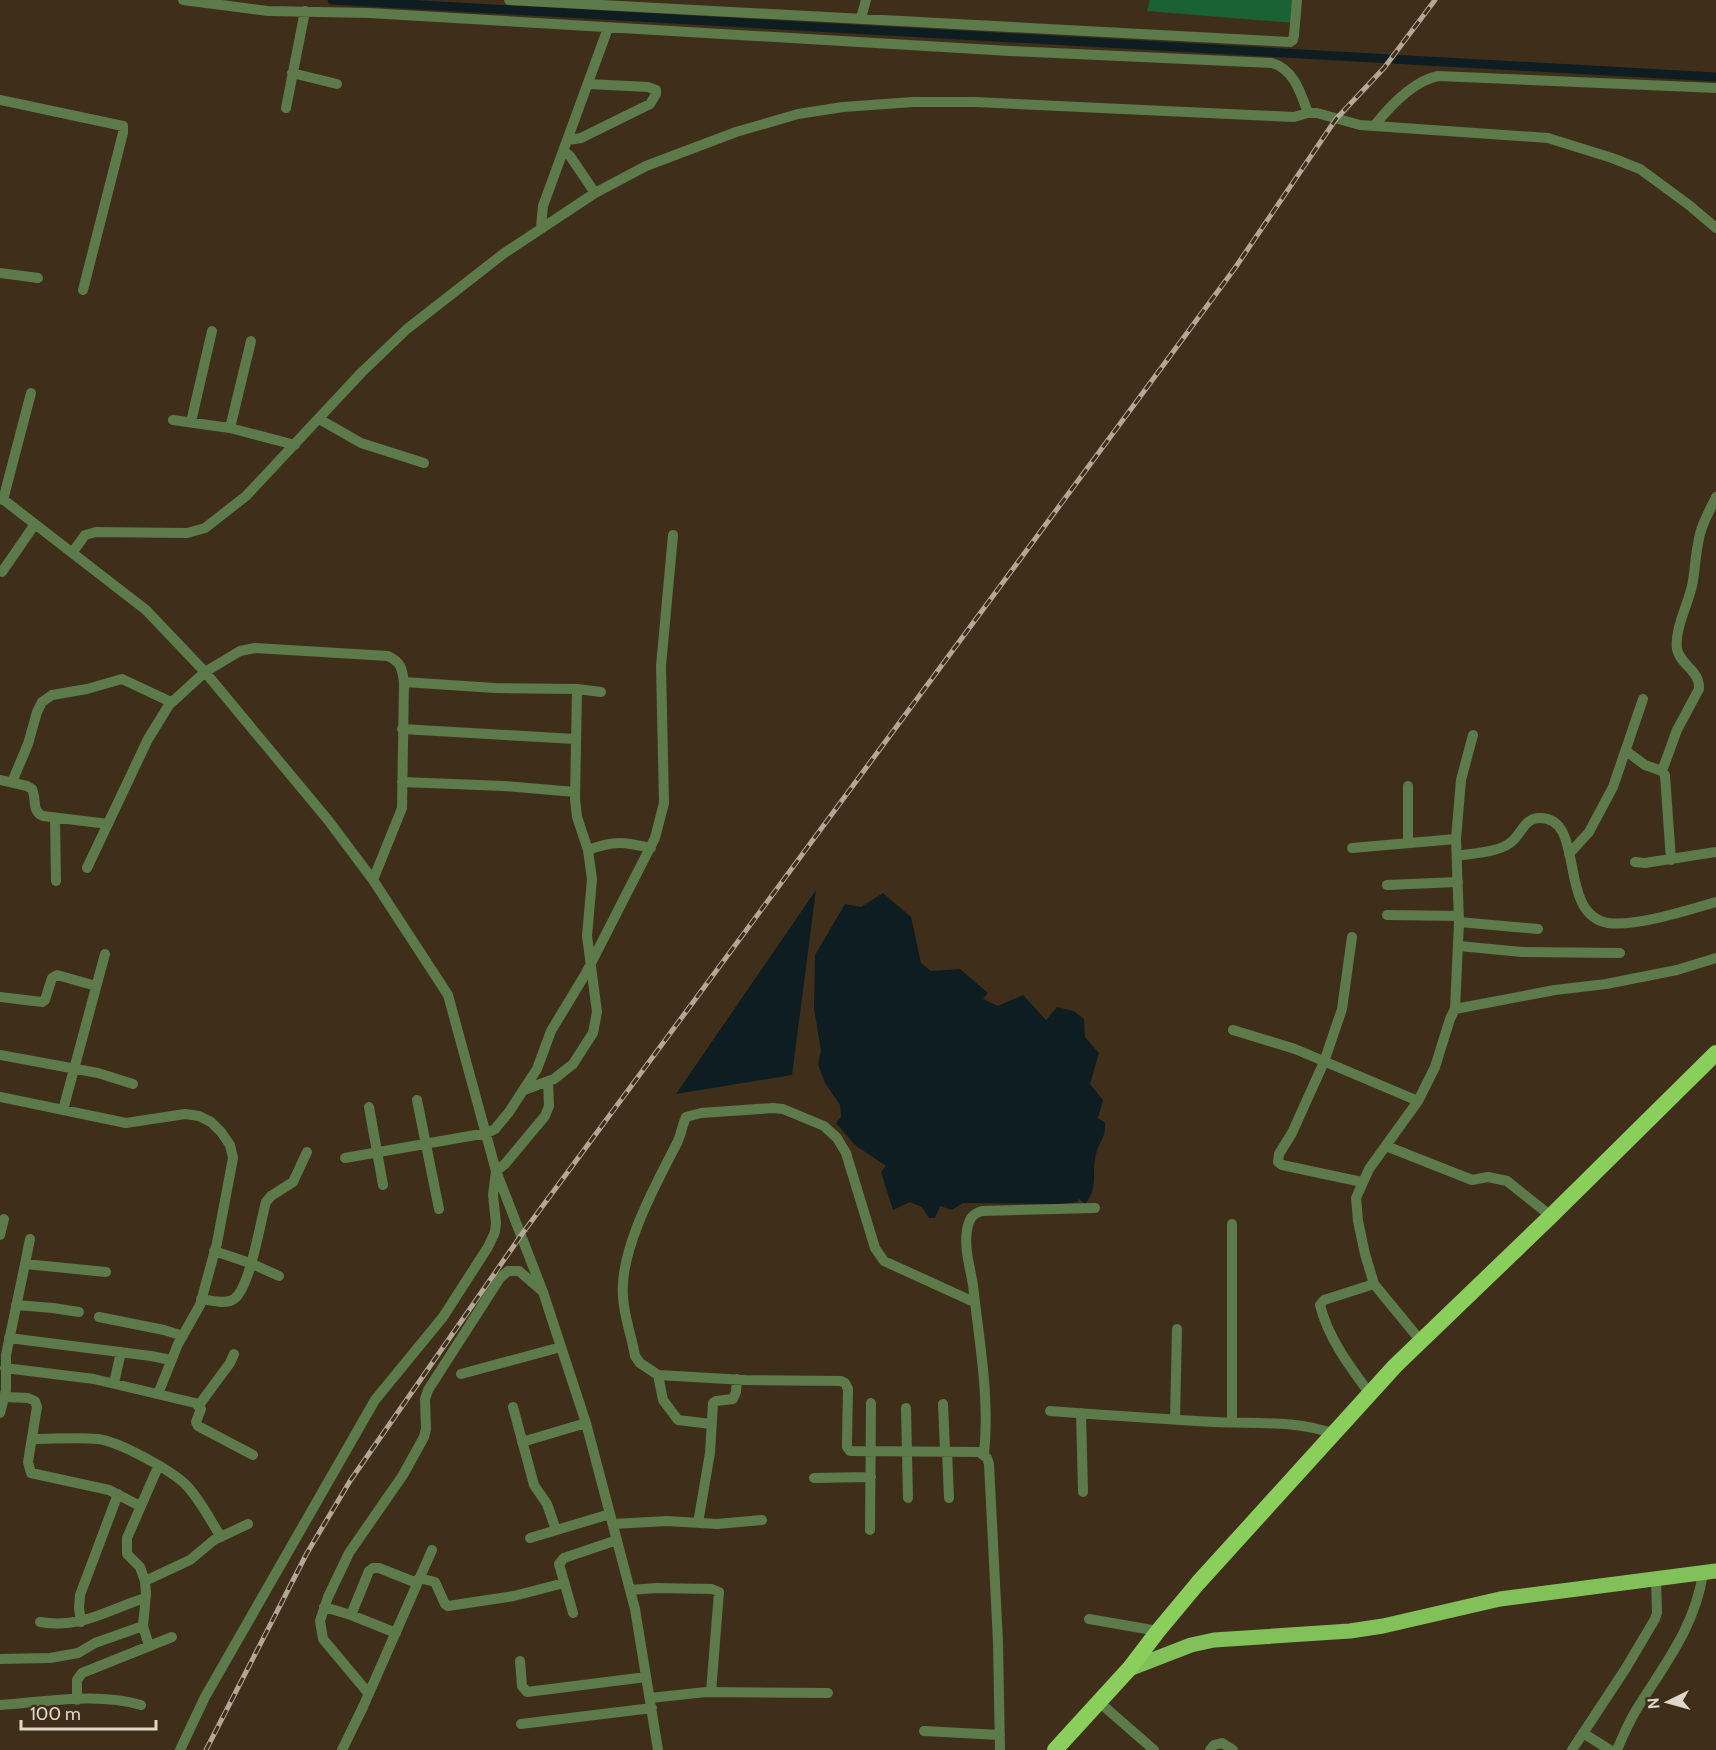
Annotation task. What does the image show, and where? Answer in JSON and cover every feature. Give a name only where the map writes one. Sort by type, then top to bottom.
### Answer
[{"type":"highway","points":[[1055,1750],[1130,1669],[1198,1583],[1420,1340],[1551,1216],[1716,1053]]},
{"type":"main road","points":[[1130,1669],[1191,1645],[1214,1640],[1331,1633],[1383,1626],[1500,1599],[1710,1572]]},
{"type":"street","points":[[183,0],[268,11],[305,11],[1272,63],[1286,70],[1292,78],[1308,113]]},
{"type":"street","points":[[508,0],[1290,42],[1294,35],[1297,0]]},
{"type":"street","points":[[861,18],[866,0]]},
{"type":"street","points":[[286,108],[305,11]]},
{"type":"street","points":[[541,227],[543,206],[608,28]]},
{"type":"street","points":[[292,73],[337,84]]},
{"type":"street","points":[[1374,126],[1389,107],[1420,83],[1438,76],[1716,88]]},
{"type":"street","points":[[568,140],[581,138],[650,104],[657,94],[656,90],[648,87],[588,84]]},
{"type":"street","points":[[0,100],[123,126],[83,290]]},
{"type":"street","points":[[72,553],[85,535],[96,532],[188,533],[206,528],[246,496],[362,372],[407,329],[541,227],[595,193],[646,166],[736,132],[798,114],[843,107],[913,102],[1294,117],[1317,113],[1374,126],[1548,138],[1640,169],[1716,228]]},
{"type":"street","points":[[564,152],[570,156],[595,193]]},
{"type":"street","points":[[0,273],[38,278]]},
{"type":"street","points":[[191,423],[212,331]]},
{"type":"street","points":[[230,428],[251,341]]},
{"type":"street","points":[[31,393],[2,498],[146,610],[205,672],[328,820],[373,880],[448,995],[496,1171],[543,1292],[585,1423],[635,1609],[658,1750]]},
{"type":"street","points":[[318,419],[361,443],[424,463]]},
{"type":"street","points":[[172,420],[230,428],[295,445]]},
{"type":"street","points":[[1662,771],[1677,730],[1699,689],[1695,673],[1679,654],[1678,637],[1692,586],[1701,528],[1716,497]]},
{"type":"street","points":[[2,572],[35,524]]},
{"type":"street","points":[[345,1158],[487,1133],[495,1129],[510,1112],[537,1069],[551,1031],[590,965],[651,848],[664,803],[662,666],[673,535]]},
{"type":"street","points":[[87,867],[148,739],[171,702],[205,672],[240,651],[255,648],[365,653],[388,656],[398,661],[404,682],[402,808],[373,880]]},
{"type":"street","points":[[12,782],[28,744],[37,712],[42,702],[51,695],[87,689],[122,679],[171,702]]},
{"type":"street","points":[[404,682],[495,688],[577,689],[600,692]]},
{"type":"street","points":[[524,1090],[548,1081],[573,1064],[593,1033],[597,1012],[587,936],[592,879],[588,850],[577,817],[575,792],[577,689]]},
{"type":"street","points":[[1569,855],[1589,832],[1608,796],[1643,699]]},
{"type":"street","points":[[402,729],[575,739]]},
{"type":"street","points":[[1420,1340],[1374,1284],[1365,1254],[1356,1198],[1369,1169],[1418,1101],[1435,1067],[1455,1009],[1459,946],[1456,839],[1461,780],[1473,735]]},
{"type":"street","points":[[1626,751],[1645,765],[1662,771],[1666,779],[1671,860]]},
{"type":"street","points":[[0,780],[32,789],[38,814],[108,824]]},
{"type":"street","points":[[402,782],[504,786],[575,792]]},
{"type":"street","points":[[1408,786],[1408,843]]},
{"type":"street","points":[[56,818],[56,881]]},
{"type":"street","points":[[1456,856],[1497,849],[1509,844],[1532,819],[1553,820],[1565,837],[1575,882],[1584,909],[1596,920],[1620,924],[1630,923],[1716,902]]},
{"type":"street","points":[[1352,848],[1456,839]]},
{"type":"street","points":[[588,850],[606,844],[623,842],[651,848]]},
{"type":"street","points":[[1635,862],[1671,860],[1716,852]]},
{"type":"street","points":[[1387,885],[1458,882]]},
{"type":"street","points":[[1387,915],[1459,919],[1539,929]]},
{"type":"street","points":[[1352,937],[1342,1009],[1324,1062],[1292,1132],[1279,1154],[1278,1162],[1284,1166],[1362,1182]]},
{"type":"street","points":[[1459,946],[1522,952],[1620,953]]},
{"type":"street","points":[[63,1110],[105,954]]},
{"type":"street","points":[[1455,1009],[1555,990],[1606,984],[1677,970],[1716,958]]},
{"type":"street","points":[[0,997],[42,1002],[45,1000],[52,978],[57,975],[96,987]]},
{"type":"street","points":[[1233,1030],[1295,1049],[1418,1101]]},
{"type":"street","points":[[0,1055],[98,1073],[133,1084]]},
{"type":"street","points":[[180,1750],[205,1697],[375,1400],[443,1317],[488,1247],[495,1232],[496,1223],[493,1195],[496,1171],[505,1164],[545,1116],[549,1106],[548,1081]]},
{"type":"street","points":[[0,1097],[126,1123],[185,1114],[199,1116],[216,1127],[230,1145],[233,1158],[214,1251],[200,1305],[171,1360],[158,1394]]},
{"type":"street","points":[[417,1100],[439,1209]]},
{"type":"street","points":[[369,1107],[383,1185]]},
{"type":"street","points":[[974,1302],[884,1261],[875,1248],[846,1153],[837,1138],[824,1126],[783,1109],[773,1108],[691,1114],[686,1117],[678,1141],[634,1235],[624,1276],[623,1297],[635,1356],[640,1363],[658,1375],[845,1383],[848,1389],[847,1447],[850,1450],[946,1451],[984,1454]]},
{"type":"street","points":[[1386,1146],[1472,1180],[1488,1177],[1507,1181],[1551,1216]]},
{"type":"street","points":[[201,1299],[227,1302],[233,1300],[247,1280],[266,1202],[270,1196],[293,1182],[307,1152]]},
{"type":"street","points":[[1000,1750],[998,1642],[989,1464],[984,1454],[987,1427],[966,1233],[969,1220],[974,1214],[982,1211],[1095,1208]]},
{"type":"street","points":[[0,1235],[4,1219]]},
{"type":"street","points":[[1232,1224],[1232,1422]]},
{"type":"street","points":[[0,1413],[5,1397],[5,1368],[9,1338],[30,1239]]},
{"type":"street","points":[[214,1251],[279,1276]]},
{"type":"street","points":[[25,1264],[106,1272]]},
{"type":"street","points":[[369,1694],[323,1639],[320,1621],[324,1607],[349,1553],[403,1475],[424,1437],[425,1399],[428,1390],[500,1278],[508,1271],[519,1271],[543,1292]]},
{"type":"street","points":[[1370,1394],[1340,1351],[1320,1305],[1324,1300],[1374,1284]]},
{"type":"street","points":[[16,1305],[79,1312]]},
{"type":"street","points":[[99,1317],[183,1336]]},
{"type":"street","points":[[1175,1419],[1177,1329]]},
{"type":"street","points":[[9,1338],[171,1360]]},
{"type":"street","points":[[461,1374],[561,1347]]},
{"type":"street","points":[[114,1383],[121,1352]]},
{"type":"street","points":[[199,1405],[234,1354]]},
{"type":"street","points":[[5,1368],[94,1379],[199,1405]]},
{"type":"street","points":[[658,1375],[663,1400],[678,1420],[711,1424]]},
{"type":"street","points":[[698,1523],[710,1453],[713,1402],[733,1399],[736,1392],[736,1380]]},
{"type":"street","points":[[5,1397],[28,1398],[35,1401],[37,1407],[28,1462],[31,1473],[118,1494],[140,1506]]},
{"type":"street","points":[[870,1530],[872,1403]]},
{"type":"street","points":[[943,1404],[949,1498]]},
{"type":"street","points":[[199,1405],[201,1411],[196,1422],[198,1426],[253,1455]]},
{"type":"street","points":[[513,1407],[534,1485],[547,1504],[556,1530]]},
{"type":"street","points":[[906,1408],[908,1498]]},
{"type":"street","points":[[1050,1411],[1276,1424],[1318,1428],[1334,1434]]},
{"type":"street","points":[[1081,1413],[1083,1492]]},
{"type":"street","points":[[522,1442],[585,1423]]},
{"type":"street","points":[[32,1439],[97,1438],[109,1441],[173,1475],[188,1487],[221,1537]]},
{"type":"street","points":[[149,1646],[143,1626],[145,1581],[140,1567],[129,1557],[127,1538],[158,1467]]},
{"type":"street","points":[[814,1478],[870,1477]]},
{"type":"street","points":[[81,1622],[80,1594],[101,1544],[118,1494]]},
{"type":"street","points":[[530,1538],[556,1530],[611,1519],[717,1524],[762,1520]]},
{"type":"street","points":[[145,1581],[189,1560],[221,1537],[249,1524]]},
{"type":"street","points":[[573,1613],[559,1564],[564,1558],[617,1540]]},
{"type":"street","points":[[342,1750],[432,1550]]},
{"type":"street","points":[[351,1615],[369,1571],[373,1568],[380,1568],[418,1581],[435,1582],[445,1604],[448,1605],[514,1596],[564,1583]]},
{"type":"street","points":[[1617,1750],[1633,1715],[1691,1621],[1710,1572]]},
{"type":"street","points":[[1572,1750],[1655,1619],[1657,1613],[1656,1578]]},
{"type":"street","points":[[630,1590],[656,1588],[717,1590],[720,1594],[714,1639],[711,1692]]},
{"type":"street","points":[[40,1622],[65,1625],[81,1622],[145,1598]]},
{"type":"street","points":[[324,1607],[396,1633]]},
{"type":"street","points":[[1089,1620],[1158,1631]]},
{"type":"street","points":[[0,1659],[50,1658],[78,1653],[99,1642],[143,1626]]},
{"type":"street","points":[[77,1700],[79,1675],[172,1637]]},
{"type":"street","points":[[520,1661],[522,1686],[528,1692],[646,1677]]},
{"type":"street","points":[[521,1724],[711,1692],[828,1693]]},
{"type":"street","points":[[0,1705],[116,1700],[141,1705]]},
{"type":"street","points":[[1099,1702],[1154,1750]]},
{"type":"street","points":[[924,1731],[1000,1735]]},
{"type":"street","points":[[1583,1733],[1610,1750]]},
{"type":"street","points":[[1210,1750],[1214,1745],[1222,1743],[1233,1750]]},
{"type":"green space","points":[[1150,0],[1297,0],[1294,23],[1147,11]]},
{"type":"shaded area","points":[[816,890],[792,1075],[676,1094]]},
{"type":"shaded area","points":[[883,893],[911,917],[921,963],[931,971],[960,969],[988,993],[983,999],[998,1006],[1023,995],[1046,1020],[1057,1007],[1074,1011],[1084,1019],[1085,1037],[1099,1053],[1090,1084],[1103,1100],[1098,1118],[1105,1123],[1096,1154],[1092,1192],[1085,1204],[1079,1199],[1077,1202],[1062,1204],[963,1203],[952,1210],[940,1206],[935,1218],[929,1218],[922,1207],[910,1202],[893,1210],[881,1172],[886,1166],[855,1145],[836,1123],[841,1117],[840,1105],[825,1083],[818,1064],[821,1051],[814,1008],[815,955],[845,904],[861,907]]},
{"type":"waterway","points":[[332,0],[1716,77]]},
{"type":"railway","points":[[206,1750],[307,1553],[350,1481],[522,1234],[1235,268],[1336,119],[1384,68],[1435,0]]}]
